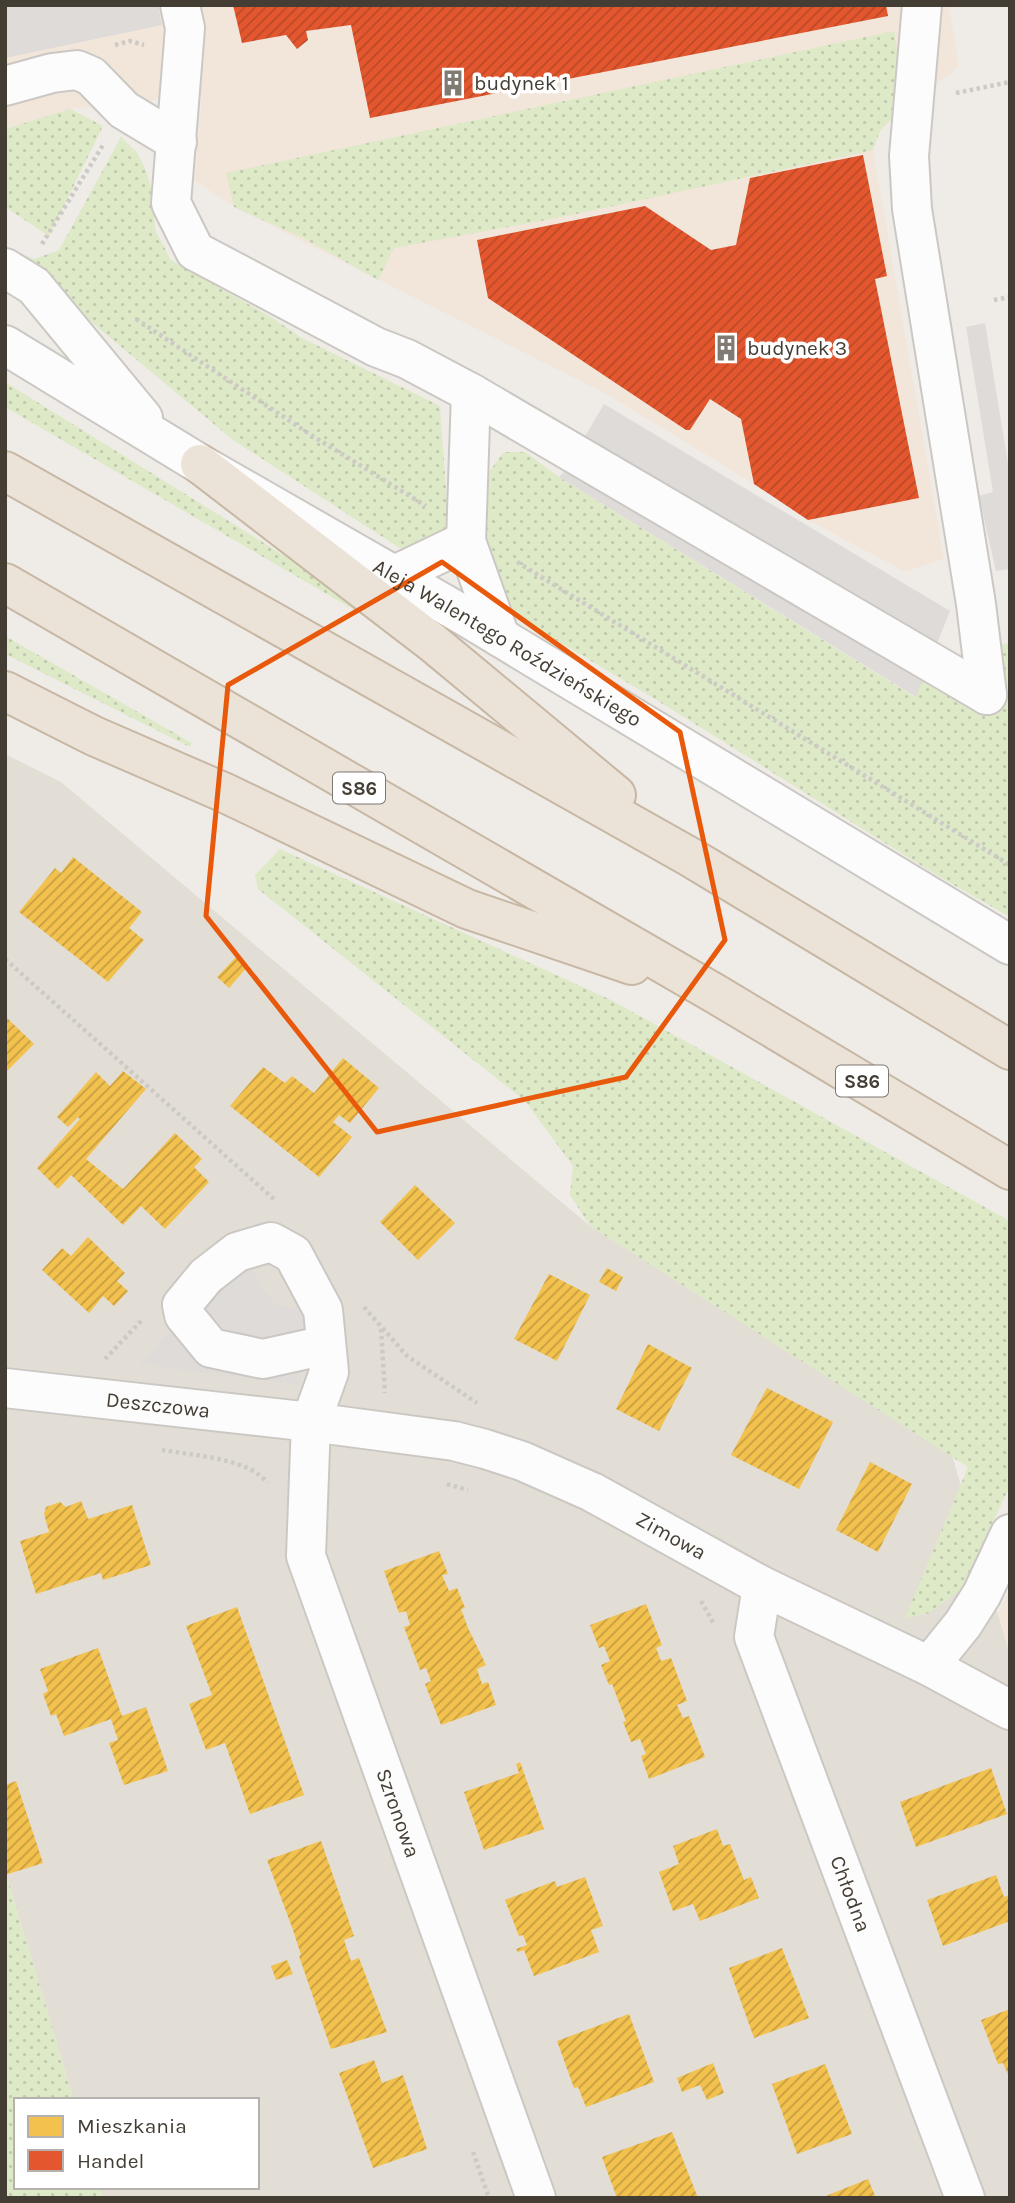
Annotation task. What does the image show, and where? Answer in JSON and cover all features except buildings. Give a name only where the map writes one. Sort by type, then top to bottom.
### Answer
[{"type":"highway","points":[[200,464],[433,643],[690,857]]},
{"type":"highway","points":[[5,471],[690,857],[1010,1050]]},
{"type":"highway","name":"S86","points":[[5,583],[714,993],[1010,1170]]},
{"type":"highway","points":[[5,691],[94,736],[222,792],[467,909],[714,993]]},
{"type":"street","points":[[180,5],[185,28],[171,203],[195,251],[376,347],[407,359],[471,393],[987,695],[976,604],[912,209],[909,156],[922,5]]},
{"type":"street","points":[[5,86],[52,73],[77,70],[92,76],[124,110],[177,142]]},
{"type":"street","points":[[5,268],[34,286],[162,442]]},
{"type":"street","name":"Aleja Walentego Roździeńskiego","points":[[5,345],[162,442],[500,637],[1010,945]]},
{"type":"street","points":[[471,393],[466,536],[500,637]]},
{"type":"street","points":[[395,575],[466,536]]},
{"type":"street","name":"Szronowa","points":[[326,1345],[328,1372],[311,1422],[306,1556],[536,2198]]},
{"type":"street","name":"Deszczowa","points":[[5,1388],[311,1422]]},
{"type":"street","name":"Zimowa","points":[[311,1422],[454,1441],[522,1461],[592,1492],[762,1586],[929,1666],[1010,1710]]},
{"type":"street","points":[[929,1666],[963,1624],[982,1594],[1010,1534]]},
{"type":"street","name":"Chłodna","points":[[762,1586],[754,1637],[965,2198]]},
{"type":"path","points":[[948,95],[1010,82]]},
{"type":"path","points":[[40,248],[104,144]]},
{"type":"path","points":[[994,300],[1010,297]]},
{"type":"path","points":[[136,319],[466,536],[1010,864]]},
{"type":"path","points":[[5,959],[278,1203]]},
{"type":"path","points":[[440,1481],[478,1492]]},
{"type":"path","points":[[695,1596],[703,1604],[720,1635]]},
{"type":"highlighted area","points":[[442,562],[680,732],[725,940],[626,1077],[377,1132],[206,916],[228,685]]},
{"type":"shaded area","points":[[5,5],[949,5],[959,67],[898,113],[880,131],[873,150],[944,559],[905,572],[808,520],[608,395],[234,207],[194,180],[202,95],[70,109],[5,129]]},
{"type":"shaded area","points":[[5,5],[158,5],[162,25],[5,58]]},
{"type":"shaded area","points":[[985,323],[1010,476],[1010,569],[996,571],[979,496],[993,492],[966,327]]},
{"type":"shaded area","points":[[604,404],[950,611],[916,697],[559,477],[573,463]]},
{"type":"shaded area","points":[[5,754],[61,782],[590,1226],[952,1455],[1010,1655],[1010,2198],[103,2198],[101,2189],[259,2189],[259,2098],[73,2098],[5,1870]]},
{"type":"shaded area","points":[[243,1253],[265,1292],[277,1305],[306,1309],[300,1385],[139,1364]]},
{"type":"shaded area","points":[[1010,1589],[1010,1655],[998,1613]]},
{"type":"green space","points":[[894,31],[903,89],[898,112],[880,131],[873,150],[567,216],[394,248],[378,280],[303,238],[234,207],[226,173]]},
{"type":"green space","points":[[70,109],[103,126],[49,236],[5,207],[5,129]]},
{"type":"green space","points":[[121,137],[138,154],[146,171],[154,196],[155,230],[171,260],[271,317],[302,338],[440,406],[447,503],[445,533],[409,554],[233,440],[5,250],[5,247],[34,259],[59,250]]},
{"type":"green space","points":[[5,382],[330,584],[375,622],[5,407]]},
{"type":"green space","points":[[504,452],[525,452],[559,477],[915,697],[928,666],[993,698],[999,645],[1010,643],[1010,917],[938,876],[655,699],[504,609],[491,576],[485,523],[488,473]]},
{"type":"green space","points":[[5,636],[192,743],[190,747],[5,654]]},
{"type":"green space","points":[[280,849],[611,1000],[1010,1221],[1010,1486],[961,1589],[930,1613],[905,1618],[968,1467],[590,1226],[570,1195],[573,1166],[525,1101],[258,889],[255,875]]},
{"type":"green space","points":[[5,1870],[73,2098],[14,2098],[14,2189],[101,2189],[103,2198],[5,2198]]},
{"type":"place","name":"budynek 1","points":[[453,83]]},
{"type":"place","name":"budynek 3","points":[[726,348]]}]
